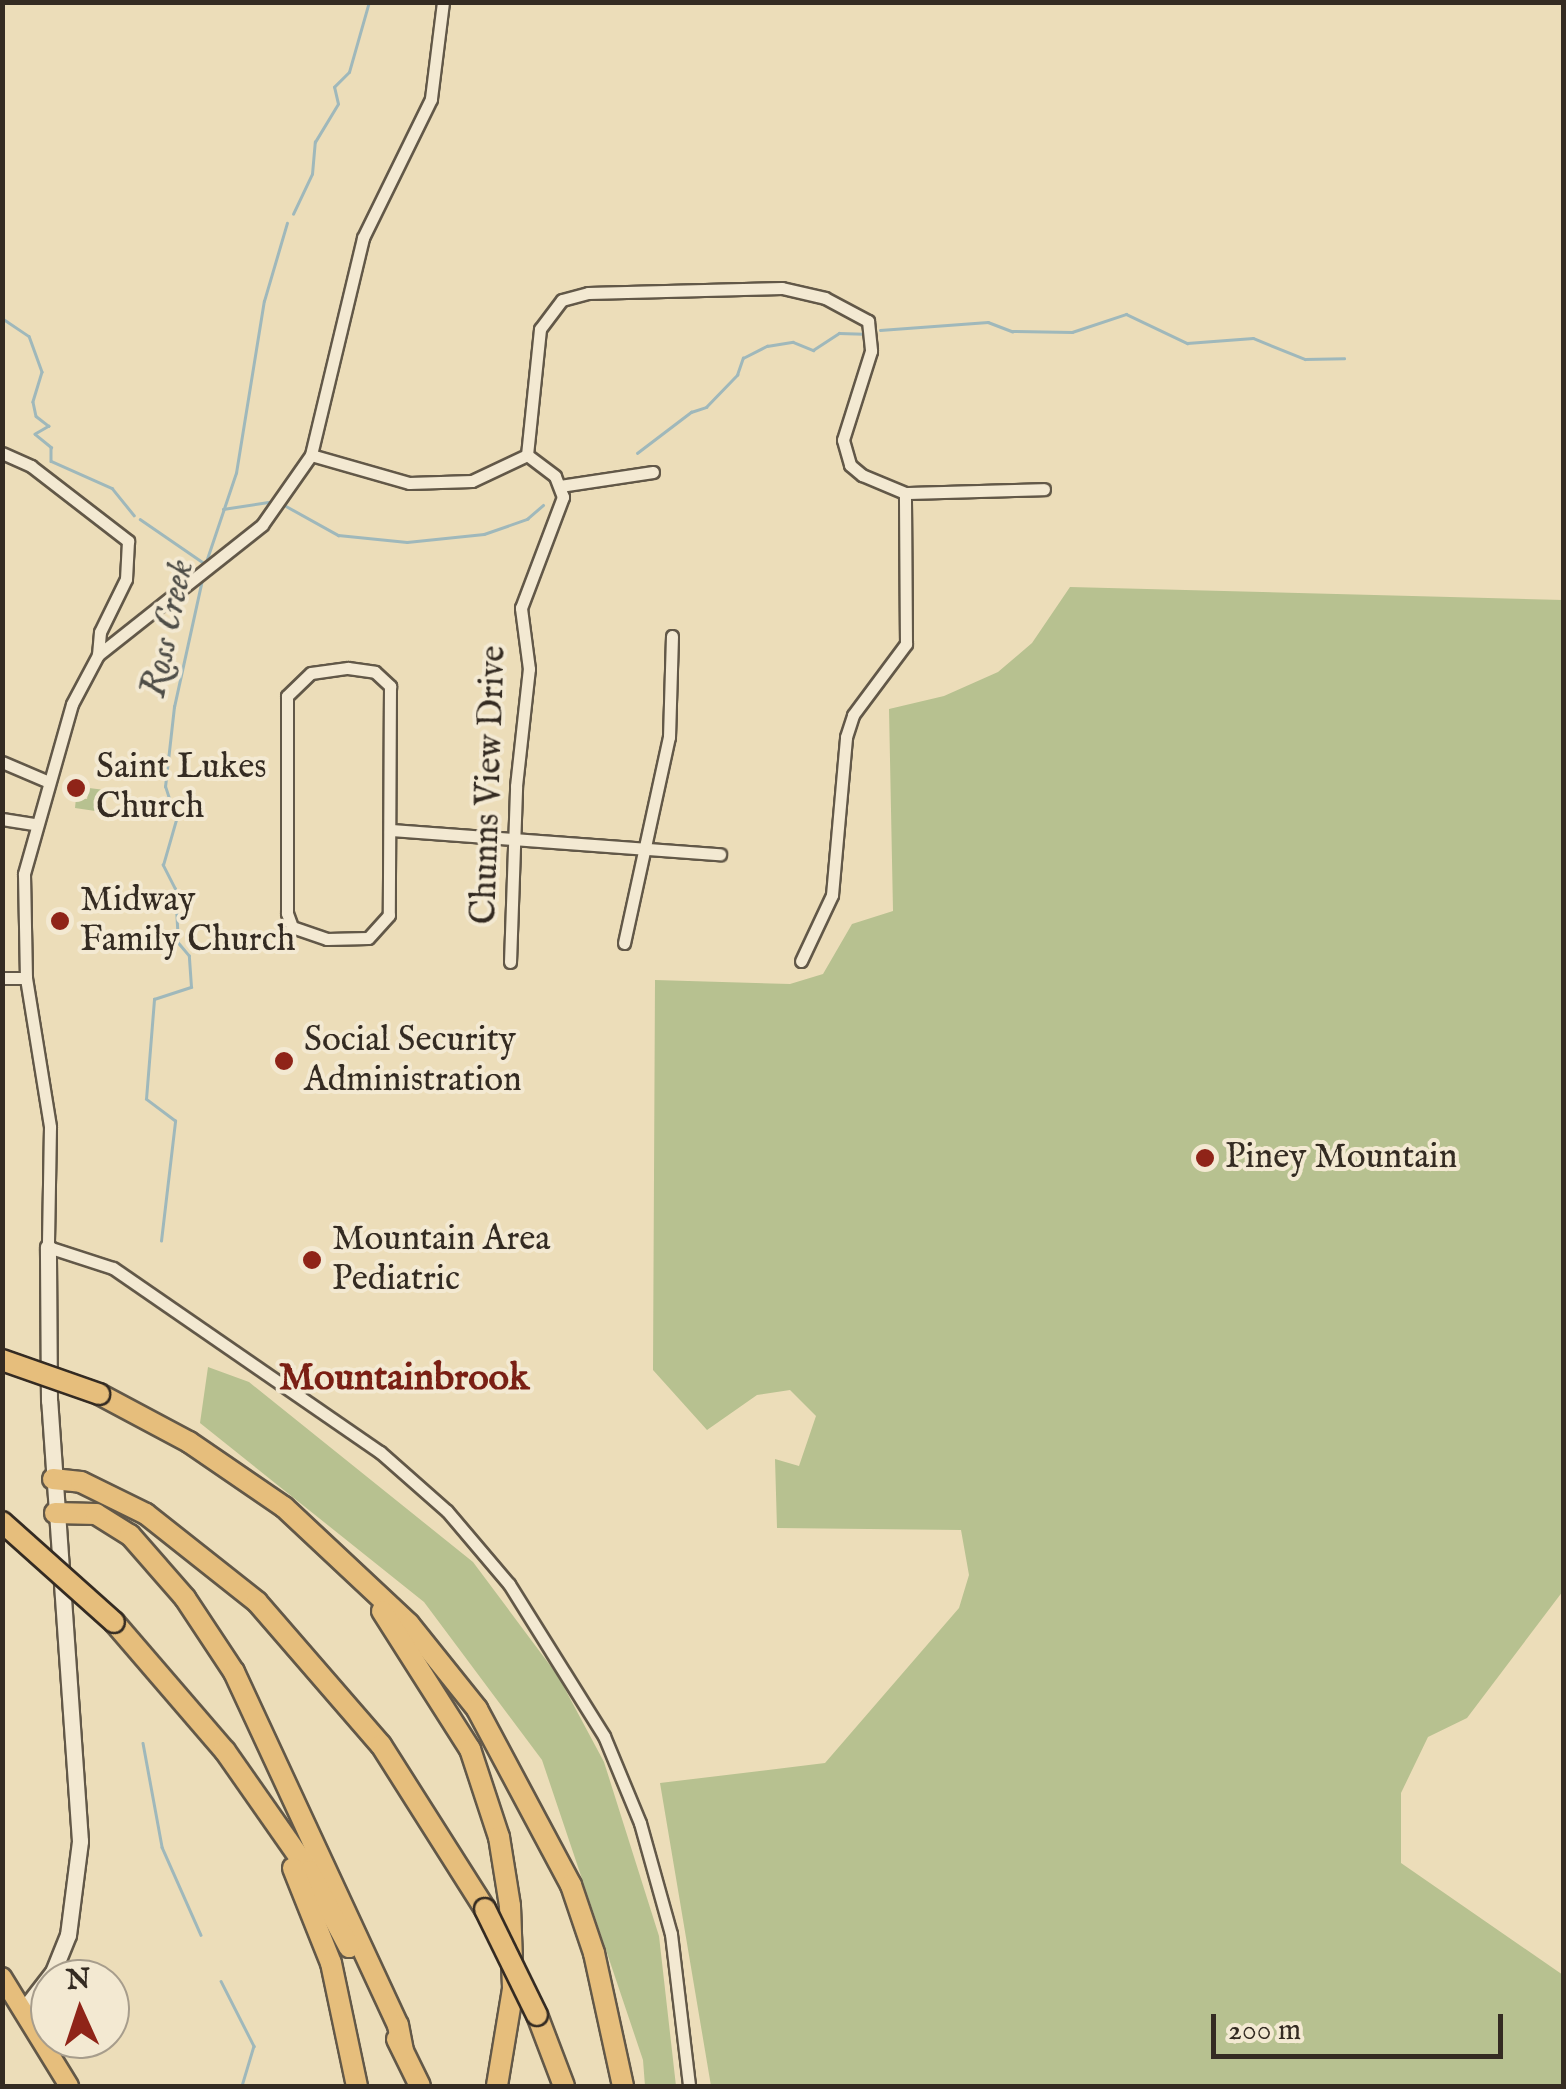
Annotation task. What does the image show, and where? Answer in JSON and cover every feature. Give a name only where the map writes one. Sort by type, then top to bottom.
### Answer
[{"type":"highway","points":[[2,1360],[99,1394],[189,1442],[321,1541],[409,1624],[505,1754],[570,1884],[594,1953],[622,2086]]},
{"type":"highway","points":[[53,1479],[81,1482],[146,1514],[257,1602],[381,1745],[485,1908],[537,2015],[564,2086]]},
{"type":"highway","points":[[56,1513],[88,1512],[116,1525],[202,1621],[268,1738],[398,2025],[403,2050]]},
{"type":"highway","points":[[2,1522],[114,1622],[202,1720],[309,1871],[420,2086]]},
{"type":"highway","points":[[321,1541],[432,1682],[470,1749],[490,1804],[512,1933],[513,1989],[497,2086]]},
{"type":"highway","points":[[267,1812],[331,1963],[356,2086]]},
{"type":"main road","points":[[24,2008],[61,1956],[78,1887],[78,1794],[53,1479],[48,1247]]},
{"type":"main road","points":[[2,1978],[69,2086]]},
{"type":"street","points":[[98,655],[262,525],[312,455],[363,238],[431,99],[442,2]]},
{"type":"street","points":[[527,455],[540,329],[562,300],[588,293],[782,288],[848,307],[868,320],[871,351],[845,427],[845,455],[862,476],[905,493],[1044,489]]},
{"type":"street","points":[[2,453],[31,466],[128,541],[126,578],[100,632],[98,655],[72,704],[34,824],[24,874],[26,978],[50,1127],[48,1247],[87,1256],[150,1292],[380,1452],[470,1535],[553,1646],[624,1779],[671,1934],[690,2086]]},
{"type":"street","points":[[312,455],[409,483],[439,485],[472,482],[527,455]]},
{"type":"street","points":[[527,455],[560,486],[653,472]]},
{"type":"street","name":"Chunns View Drive","points":[[510,962],[518,840],[516,786],[530,668],[521,608],[561,515],[560,486]]},
{"type":"street","points":[[801,961],[832,895],[846,737],[853,715],[906,644],[905,493]]},
{"type":"street","points":[[624,944],[673,709],[672,636]]},
{"type":"street","points":[[364,669],[390,686],[390,830],[388,915],[381,930],[368,938],[327,939],[292,927],[285,898],[287,696],[311,673],[364,669]]},
{"type":"street","points":[[2,762],[48,782]]},
{"type":"street","points":[[2,819],[34,824]]},
{"type":"street","points":[[390,830],[720,854]]},
{"type":"street","points":[[2,978],[26,978]]},
{"type":"green space","points":[[1070,587],[1563,600],[1563,1591],[1467,1718],[1428,1737],[1401,1793],[1401,1863],[1563,1975],[1563,2086],[711,2086],[660,1783],[825,1763],[959,1608],[969,1575],[961,1530],[777,1528],[775,1459],[799,1466],[816,1416],[790,1390],[757,1395],[707,1430],[653,1370],[655,980],[790,984],[823,974],[852,924],[893,911],[889,709],[944,696],[998,672],[1032,643]]},
{"type":"green space","points":[[89,788],[105,790],[102,812],[75,808],[76,798],[87,799]]},
{"type":"green space","points":[[208,1367],[249,1382],[473,1562],[558,1676],[604,1762],[659,1936],[676,2086],[645,2086],[643,2060],[542,1760],[424,1602],[200,1423]]},
{"type":"waterway","name":"Ross Creek","points":[[293,214],[312,174],[315,142],[338,104],[334,87],[349,72],[369,2]]},
{"type":"waterway","name":"Ross Creek","points":[[206,562],[236,473],[264,301],[287,223]]},
{"type":"waterway","points":[[880,330],[988,322],[1012,331],[1072,332],[1126,314],[1187,343],[1253,338],[1305,359],[1344,358]]},
{"type":"waterway","points":[[2,318],[29,336],[42,372],[33,402],[36,416],[49,426],[35,434],[51,447],[51,461],[112,488],[134,515]]},
{"type":"waterway","points":[[637,453],[691,412],[706,407],[737,375],[743,358],[767,346],[793,342],[813,350],[839,333],[863,334]]},
{"type":"waterway","points":[[223,509],[269,502]]},
{"type":"waterway","points":[[286,506],[338,535],[407,542],[484,534],[527,519],[543,505]]},
{"type":"waterway","points":[[140,519],[204,563]]},
{"type":"waterway","name":"Ross Creek","points":[[161,1241],[175,1121],[146,1099],[154,999],[191,987],[189,956],[178,943],[175,889],[163,865],[176,820],[165,787],[174,707],[202,580]]},
{"type":"waterway","name":"Ross Creek","points":[[143,1743],[162,1847],[201,1935]]},
{"type":"waterway","name":"Ross Creek","points":[[221,1981],[254,2046],[242,2086]]},
{"type":"place","name":"Saint Lukes Church","points":[[76,788]]},
{"type":"place","name":"Midway Family Church","points":[[60,921]]},
{"type":"place","name":"Social Security Administration","points":[[284,1061]]},
{"type":"place","name":"Piney Mountain","points":[[1205,1158]]},
{"type":"place","name":"Mountain Area Pediatric","points":[[312,1260]]},
{"type":"district","name":"Mountainbrook","points":[[404,1380]]}]
